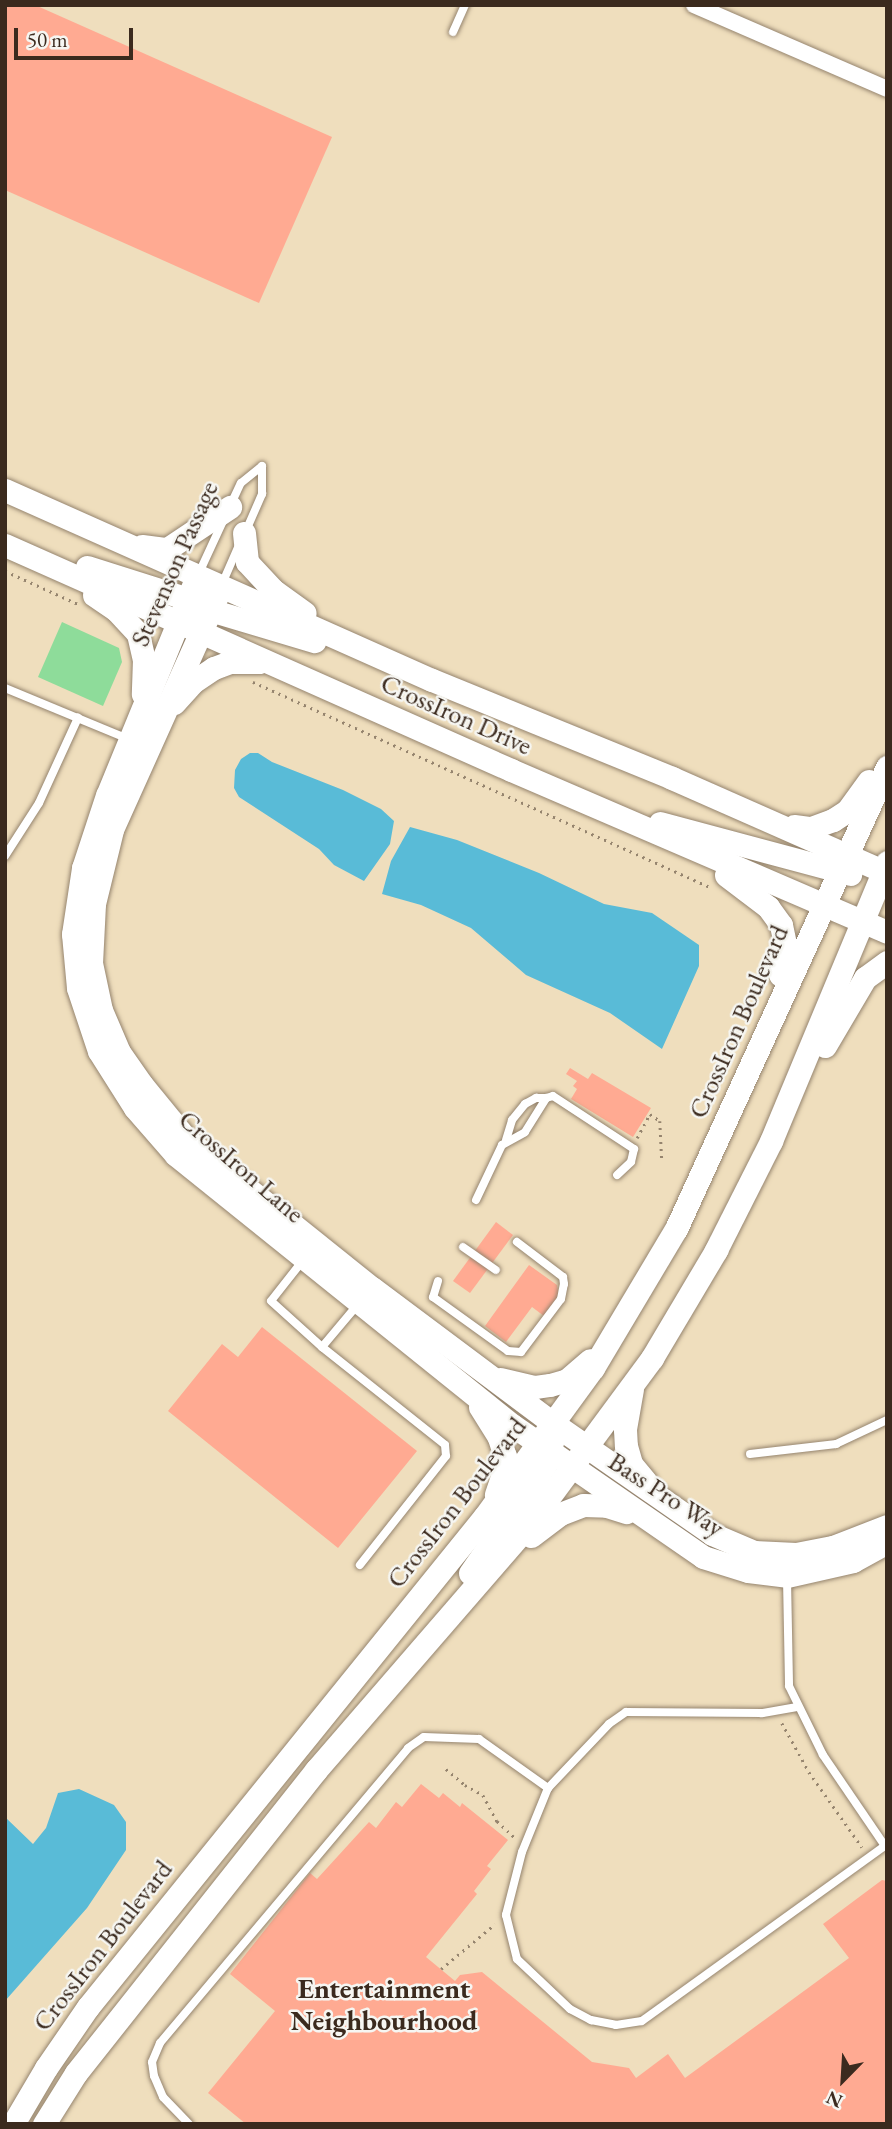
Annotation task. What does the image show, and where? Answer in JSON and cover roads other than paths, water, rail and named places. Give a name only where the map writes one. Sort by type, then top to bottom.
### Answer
[{"type":"street","points":[[694,5],[887,89]]},
{"type":"street","name":"CrossIron Drive","points":[[5,490],[411,671],[772,821],[842,863]]},
{"type":"street","points":[[125,544],[167,549],[230,507]]},
{"type":"street","points":[[5,532],[95,570],[187,599],[220,587]]},
{"type":"street","points":[[244,533],[247,562],[273,590],[344,642]]},
{"type":"street","name":"CrossIron Drive","points":[[5,545],[560,792],[887,932]]},
{"type":"street","points":[[51,566],[116,610],[134,626],[144,659],[153,711],[214,668],[247,660],[268,663]]},
{"type":"street","name":"Stevenson Passage","points":[[115,799],[153,711],[178,622],[197,576]]},
{"type":"street","name":"Stevenson Passage","points":[[153,711],[200,632],[220,587]]},
{"type":"street","points":[[178,622],[198,610],[211,610],[411,671]]},
{"type":"street","points":[[772,821],[811,828],[833,820],[859,797],[887,755]]},
{"type":"street","name":"CrossIron Boulevard","points":[[554,1424],[614,1336],[676,1229],[887,767]]},
{"type":"street","points":[[560,792],[638,817],[842,863],[869,875],[886,869]]},
{"type":"street","name":"CrossIron Lane","points":[[115,799],[112,830],[94,904],[91,963],[101,1010],[119,1052],[187,1140],[366,1295],[466,1387],[545,1448]]},
{"type":"street","points":[[649,830],[743,887],[776,916],[785,944],[776,1010]]},
{"type":"street","points":[[716,1250],[771,1141],[863,923],[879,901],[886,869]]},
{"type":"street","points":[[823,906],[879,901]]},
{"type":"street","points":[[44,2124],[76,2073],[316,1770],[484,1577],[588,1447],[681,1312],[766,1164],[848,1004],[866,978],[887,962]]},
{"type":"street","name":"CrossIron Lane","points":[[366,1295],[485,1374],[554,1424]]},
{"type":"street","points":[[485,1374],[535,1387],[567,1380],[614,1336]]},
{"type":"street","points":[[633,1384],[625,1429],[626,1446],[631,1464],[661,1501]]},
{"type":"street","points":[[466,1387],[499,1438],[505,1456],[501,1483],[489,1512]]},
{"type":"street","points":[[436,1630],[461,1585],[536,1479],[554,1424]]},
{"type":"street","name":"Bass Pro Way","points":[[554,1424],[712,1534],[754,1552],[796,1554],[833,1547],[887,1526]]},
{"type":"street","name":"CrossIron Boulevard","points":[[13,2124],[65,2038],[94,1999],[489,1512],[545,1448]]},
{"type":"street","name":"Bass Pro Way","points":[[545,1448],[703,1557],[748,1571],[787,1576],[853,1561],[887,1542]]},
{"type":"street","points":[[484,1577],[537,1532],[570,1509],[594,1504],[649,1521]]},
{"type":"lane","points":[[453,32],[465,5]]},
{"type":"lane","name":"Stevenson Passage","points":[[197,576],[241,483],[262,467],[262,494],[220,587]]},
{"type":"lane","points":[[5,688],[139,744]]},
{"type":"lane","points":[[5,856],[39,803],[78,718]]},
{"type":"lane","points":[[476,1200],[506,1140],[512,1120],[529,1100],[553,1096],[631,1146],[634,1149],[631,1162],[617,1175]]},
{"type":"lane","points":[[506,1140],[525,1132],[546,1098]]},
{"type":"lane","points":[[438,1281],[433,1297],[508,1351],[521,1352],[561,1299],[564,1277],[517,1242]]},
{"type":"lane","points":[[463,1247],[496,1270]]},
{"type":"lane","points":[[311,1250],[271,1301],[321,1348],[445,1445],[446,1456],[360,1565]]},
{"type":"lane","points":[[321,1348],[366,1295]]},
{"type":"lane","points":[[750,1454],[836,1444],[887,1420]]},
{"type":"lane","points":[[787,1576],[789,1686],[797,1707],[823,1755],[886,1845],[642,2021],[616,2025],[592,2020],[570,2009],[517,1959],[506,1915],[522,1852],[548,1788],[588,1744],[626,1713],[775,1711],[797,1707]]},
{"type":"lane","points":[[189,2124],[163,2097],[154,2076],[152,2062],[160,2043],[408,1748],[424,1737],[479,1739],[548,1788]]},
{"type":"water","points":[[250,753],[258,753],[272,762],[343,790],[381,809],[394,821],[390,844],[364,881],[334,865],[319,849],[239,797],[234,788],[235,770],[241,759]]},
{"type":"water","points":[[410,827],[457,840],[539,873],[604,904],[652,913],[699,945],[699,966],[662,1049],[610,1013],[526,975],[471,928],[421,905],[382,894],[391,861]]},
{"type":"water","points":[[79,1789],[114,1805],[126,1822],[126,1850],[87,1908],[5,2001],[5,1817],[33,1844],[46,1828],[58,1793]]},
{"type":"district","name":"Entertainment Neighbourhood","points":[[384,2004]]}]
